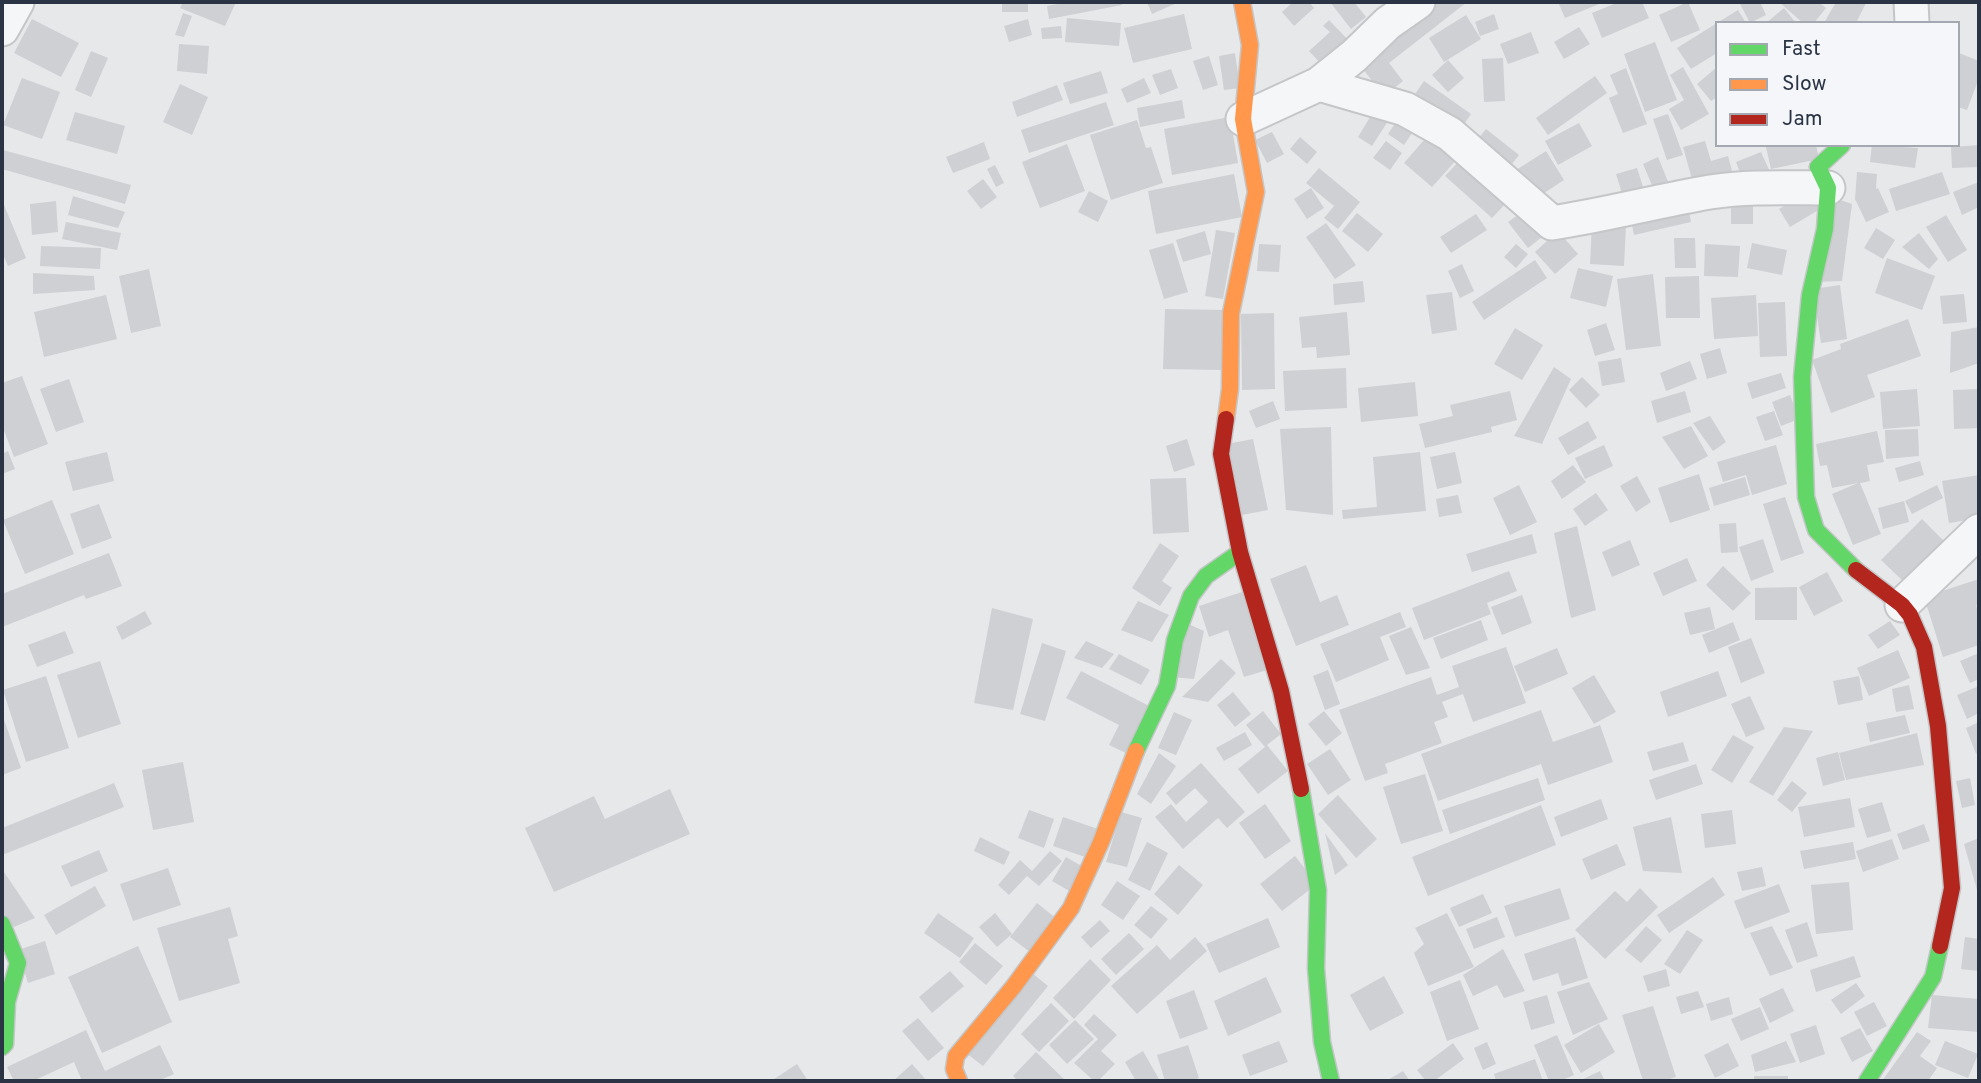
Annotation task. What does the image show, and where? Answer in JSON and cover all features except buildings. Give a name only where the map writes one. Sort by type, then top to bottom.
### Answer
[{"type":"street","points":[[2,29],[17,2]]},
{"type":"street","points":[[1242,2],[1251,45],[1243,119],[1256,192],[1231,313],[1230,388],[1221,454],[1240,552],[1281,691],[1307,816],[1318,890],[1316,968],[1322,1042],[1331,1081]]},
{"type":"street","points":[[1243,119],[1319,84],[1354,56],[1388,23],[1418,2]]},
{"type":"street","points":[[1911,2],[1912,21]]},
{"type":"street","points":[[1319,84],[1405,109],[1450,134],[1552,223],[1601,216],[1709,192],[1745,188],[1828,188]]},
{"type":"street","points":[[1840,147],[1818,167],[1828,188],[1825,229],[1810,295],[1802,377],[1806,497],[1816,530],[1846,562],[1902,605],[1910,615],[1924,646],[1938,726],[1952,888],[1933,977],[1867,1081]]},
{"type":"street","points":[[1902,605],[1979,531]]},
{"type":"street","points":[[959,1081],[954,1069],[956,1056],[1014,986],[1070,908],[1101,842],[1126,773],[1167,686],[1175,640],[1191,596],[1206,576],[1240,552]]},
{"type":"street","points":[[2,924],[18,963],[7,1002],[5,1044],[2,1047]]},
{"type":"traffic: fast","points":[[1840,147],[1818,167],[1828,188],[1825,229],[1810,295],[1802,377],[1806,497],[1816,530],[1856,570]]},
{"type":"traffic: fast","points":[[1136,751],[1167,686],[1175,640],[1191,596],[1206,576],[1240,552]]},
{"type":"traffic: fast","points":[[1301,789],[1318,890],[1316,968],[1322,1042],[1331,1081]]},
{"type":"traffic: fast","points":[[2,924],[18,963],[7,1002],[5,1044],[2,1047]]},
{"type":"traffic: fast","points":[[1867,1081],[1933,977],[1940,946]]},
{"type":"traffic: slow","points":[[1226,419],[1230,389],[1231,313],[1256,192],[1243,119],[1250,45],[1242,2]]},
{"type":"traffic: slow","points":[[959,1081],[954,1069],[956,1056],[1014,986],[1071,908],[1101,842],[1136,751]]},
{"type":"traffic: jam","points":[[1226,419],[1221,454],[1240,552],[1281,691],[1301,789]]},
{"type":"traffic: jam","points":[[1856,570],[1902,605],[1910,615],[1924,647],[1938,726],[1952,888],[1940,946]]}]
